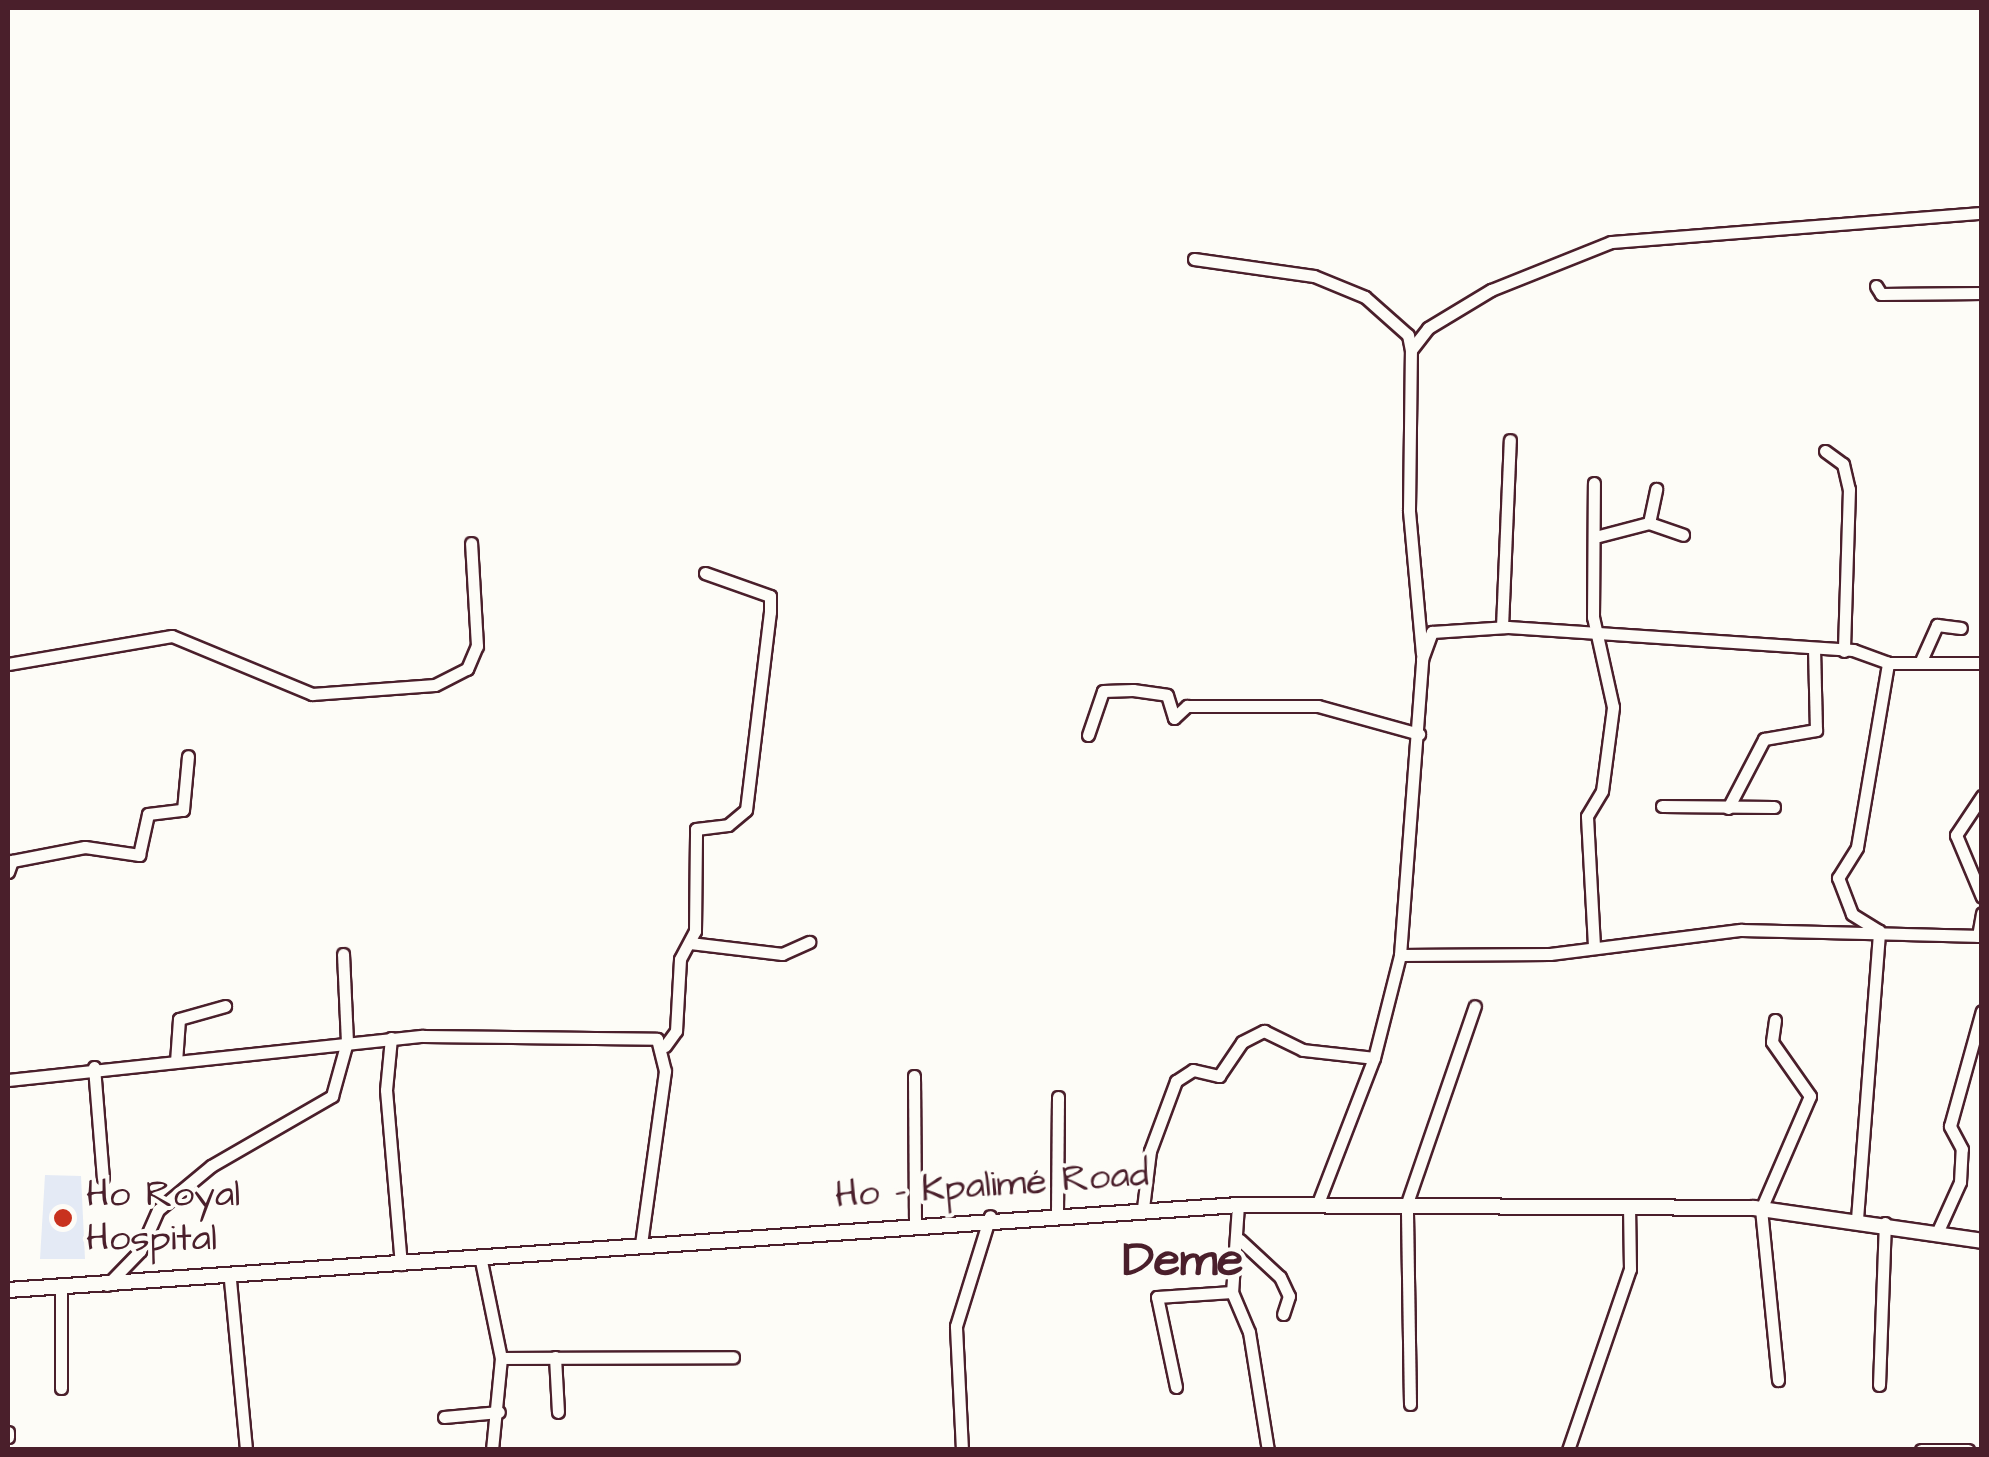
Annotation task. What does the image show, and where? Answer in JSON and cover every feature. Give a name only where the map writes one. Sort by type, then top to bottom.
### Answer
[{"type":"main road","name":"Ho - Kpalimé Road","points":[[8,1290],[230,1280],[990,1216],[1318,1203],[1761,1209],[1885,1223],[1982,1241]]},
{"type":"street","points":[[1411,350],[1428,328],[1491,290],[1611,242],[1982,213]]},
{"type":"street","points":[[1194,260],[1314,276],[1365,297],[1408,335],[1411,350],[1409,510],[1422,658],[1400,956],[1374,1058],[1318,1203]]},
{"type":"street","points":[[1876,286],[1881,294],[1982,294]]},
{"type":"street","points":[[1502,627],[1510,440]]},
{"type":"street","points":[[1825,451],[1843,464],[1849,490],[1844,651]]},
{"type":"street","points":[[1594,483],[1599,536],[1593,617],[1604,637],[1611,744],[1587,816],[1594,946]]},
{"type":"street","points":[[1649,523],[1656,489]]},
{"type":"street","points":[[1599,536],[1649,523],[1683,536]]},
{"type":"street","points":[[8,664],[172,636],[312,694],[435,685],[467,669],[477,646],[470,543]]},
{"type":"street","points":[[641,1245],[664,1046],[676,1031],[690,943],[697,828],[736,822],[746,810],[770,612],[770,596],[704,573]]},
{"type":"street","points":[[1920,663],[1937,625],[1961,628]]},
{"type":"street","points":[[1422,658],[1432,632],[1502,627],[1844,651],[1888,663],[1982,663]]},
{"type":"street","points":[[1728,808],[1764,739],[1816,730],[1814,649]]},
{"type":"street","points":[[1879,931],[1852,914],[1838,878],[1857,847],[1888,663]]},
{"type":"street","points":[[1088,735],[1103,691],[1133,690],[1167,695],[1174,718],[1187,706],[1318,706],[1419,734]]},
{"type":"street","points":[[8,872],[12,862],[85,847],[139,855],[148,814],[183,810],[188,756]]},
{"type":"street","points":[[1982,796],[1956,835],[1982,897]]},
{"type":"street","points":[[1662,806],[1774,807]]},
{"type":"street","points":[[1400,956],[1594,946],[1706,932],[1879,931],[1980,936],[1982,912]]},
{"type":"street","points":[[1857,1219],[1879,931]]},
{"type":"street","points":[[690,943],[782,954],[809,942]]},
{"type":"street","points":[[106,1285],[140,1251],[158,1210],[211,1166],[332,1096],[347,1042],[343,954]]},
{"type":"street","points":[[176,1062],[179,1019],[225,1006]]},
{"type":"street","points":[[1410,1404],[1407,1203],[1474,1006]]},
{"type":"street","points":[[1937,1233],[1960,1182],[1962,1149],[1950,1126],[1982,1011]]},
{"type":"street","points":[[1775,1020],[1772,1042],[1810,1096],[1790,1158],[1761,1209],[1778,1380]]},
{"type":"street","points":[[1143,1208],[1150,1151],[1176,1081],[1194,1070],[1219,1076],[1242,1042],[1264,1031],[1303,1050],[1374,1058]]},
{"type":"street","points":[[8,1080],[94,1067],[391,1038],[642,1037],[664,1046]]},
{"type":"street","points":[[391,1038],[386,1090],[402,1264]]},
{"type":"street","points":[[94,1067],[103,1178]]},
{"type":"street","points":[[914,1076],[915,1222]]},
{"type":"street","points":[[1057,1212],[1058,1097]]},
{"type":"street","points":[[1238,1205],[1240,1240],[1280,1276],[1283,1314]]},
{"type":"street","points":[[1568,1450],[1630,1269],[1629,1207]]},
{"type":"street","points":[[962,1450],[956,1326],[990,1216]]},
{"type":"street","points":[[1879,1384],[1885,1223]]},
{"type":"street","points":[[1240,1240],[1232,1246],[1232,1292],[1249,1332],[1268,1450]]},
{"type":"street","points":[[480,1256],[501,1358],[492,1450]]},
{"type":"street","points":[[230,1280],[246,1450]]},
{"type":"street","points":[[61,1289],[61,1388]]},
{"type":"street","points":[[1176,1388],[1157,1297],[1232,1292]]},
{"type":"street","points":[[501,1358],[733,1357]]},
{"type":"street","points":[[555,1358],[558,1412]]},
{"type":"street","points":[[444,1417],[498,1412]]},
{"type":"street","points":[[1921,1450],[1968,1450]]},
{"type":"shaded area","name":"Ho Royal Hospital","points":[[45,1175],[81,1176],[85,1259],[40,1259]]},
{"type":"place","name":"Ho Royal Hospital","points":[[63,1218]]},
{"type":"district","name":"Deme","points":[[1183,1262]]}]
